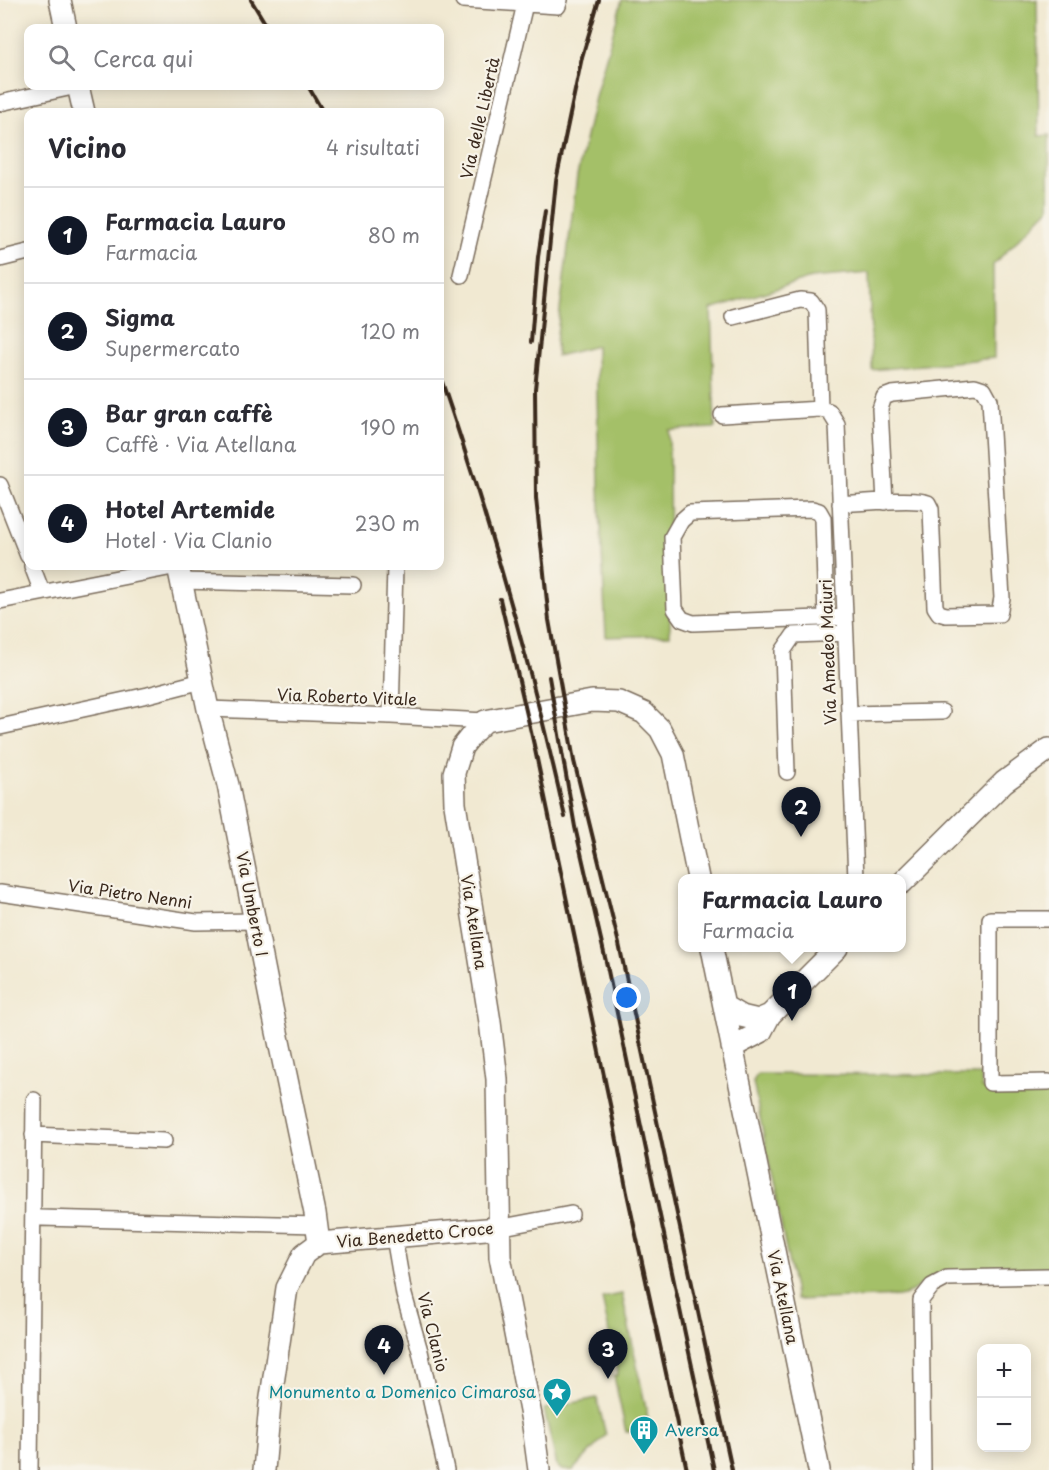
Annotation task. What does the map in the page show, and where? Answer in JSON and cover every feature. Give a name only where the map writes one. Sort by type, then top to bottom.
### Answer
[{"type":"main road","points":[[60,0],[65,24]]},
{"type":"main road","points":[[79,90],[83,108]]},
{"type":"main road","name":"Via Umberto I","points":[[179,571],[208,709],[228,785],[318,1234]]},
{"type":"main road","points":[[485,722],[592,701],[619,702],[644,713],[660,729],[672,754],[697,874]]},
{"type":"main road","name":"Via Atellana","points":[[485,722],[462,747],[454,773],[455,804],[497,1079],[500,1257],[533,1426],[539,1470]]},
{"type":"main road","points":[[906,879],[1004,782],[1049,748]]},
{"type":"main road","name":"Via Atellana","points":[[713,952],[819,1470]]},
{"type":"main road","points":[[737,1071],[763,1022],[833,952]]},
{"type":"main road","points":[[724,1006],[741,1016],[763,1022]]},
{"type":"main road","points":[[730,1038],[746,1026],[763,1022]]},
{"type":"main road","name":"Via Benedetto Croce","points":[[264,1470],[270,1404],[287,1288],[304,1254],[318,1234],[394,1237],[498,1228]]},
{"type":"street","points":[[463,0],[525,4],[559,3]]},
{"type":"street","name":"Via delle Libertà","points":[[461,275],[525,4]]},
{"type":"street","points":[[0,103],[60,90]]},
{"type":"street","points":[[0,259],[24,253]]},
{"type":"street","points":[[722,415],[820,409],[817,310],[811,301],[800,300],[733,317]]},
{"type":"street","points":[[840,504],[885,502],[922,500],[928,503],[931,508],[935,607],[939,613],[946,615],[999,614],[1002,598],[990,400],[984,389],[975,386],[892,394],[884,397],[880,409],[885,502]]},
{"type":"street","name":"Via Amedeo Maiuri","points":[[820,409],[829,411],[837,424],[856,874]]},
{"type":"street","points":[[0,485],[24,546]]},
{"type":"street","points":[[826,618],[823,518],[819,511],[812,509],[690,513],[681,521],[672,537],[675,609],[682,619],[693,623],[826,618],[845,617]]},
{"type":"street","points":[[34,570],[42,592]]},
{"type":"street","points":[[392,716],[395,570]]},
{"type":"street","points":[[0,601],[42,592],[179,571],[353,585]]},
{"type":"street","points":[[786,772],[783,651],[794,635],[845,633]]},
{"type":"street","points":[[0,727],[202,681]]},
{"type":"street","name":"Via Roberto Vitale","points":[[208,709],[485,722]]},
{"type":"street","points":[[849,714],[942,712]]},
{"type":"street","name":"Via Pietro Nenni","points":[[0,893],[196,922],[255,921]]},
{"type":"street","points":[[1049,919],[990,919],[990,1083],[1049,1082]]},
{"type":"street","points":[[30,1470],[33,1100]]},
{"type":"street","points":[[33,1136],[164,1141]]},
{"type":"street","name":"Via Benedetto Croce","points":[[498,1228],[571,1214]]},
{"type":"street","points":[[41,1218],[318,1234]]},
{"type":"street","name":"Via Clanio","points":[[394,1237],[404,1295],[420,1351],[446,1470]]},
{"type":"street","points":[[923,1470],[921,1300],[932,1286],[947,1278],[1049,1276]]},
{"type":"green space","points":[[622,0],[1037,0],[1039,136],[1049,135],[1049,208],[993,265],[994,358],[872,370],[869,273],[811,278],[711,309],[715,428],[669,430],[670,635],[606,637],[599,486],[596,346],[557,356],[556,342],[577,176],[596,93]]},
{"type":"green space","points":[[757,1074],[981,1075],[982,1088],[1049,1088],[1049,1271],[926,1282],[904,1296],[796,1300],[753,1082]]},
{"type":"green space","points":[[622,1294],[650,1428],[626,1432],[614,1376],[618,1375],[602,1298]]},
{"type":"green space","points":[[597,1398],[606,1435],[573,1470],[562,1470],[557,1466],[544,1409]]},
{"type":"railway","points":[[251,0],[266,24]]},
{"type":"railway","points":[[599,0],[582,57],[556,181],[535,389],[536,498],[549,620],[574,761],[619,944],[732,1470]]},
{"type":"railway","points":[[310,90],[321,108]]},
{"type":"railway","points":[[531,342],[538,257],[545,211]]},
{"type":"railway","points":[[444,388],[476,485],[508,595],[565,817]]},
{"type":"railway","points":[[500,599],[534,745],[687,1470]]},
{"type":"railway","points":[[549,677],[575,827],[607,966],[714,1470]]},
{"type":"place","name":"Sigma","points":[[801,837]]},
{"type":"place","name":"Farmacia Lauro","points":[[792,1021]]},
{"type":"place","name":"Hotel Artemide","points":[[384,1375]]},
{"type":"place","name":"Bar gran caffè","points":[[608,1379]]},
{"type":"place","name":"Monumento a Domenico Cimarosa","points":[[557,1418]]},
{"type":"place","name":"Aversa","points":[[644,1456]]}]
